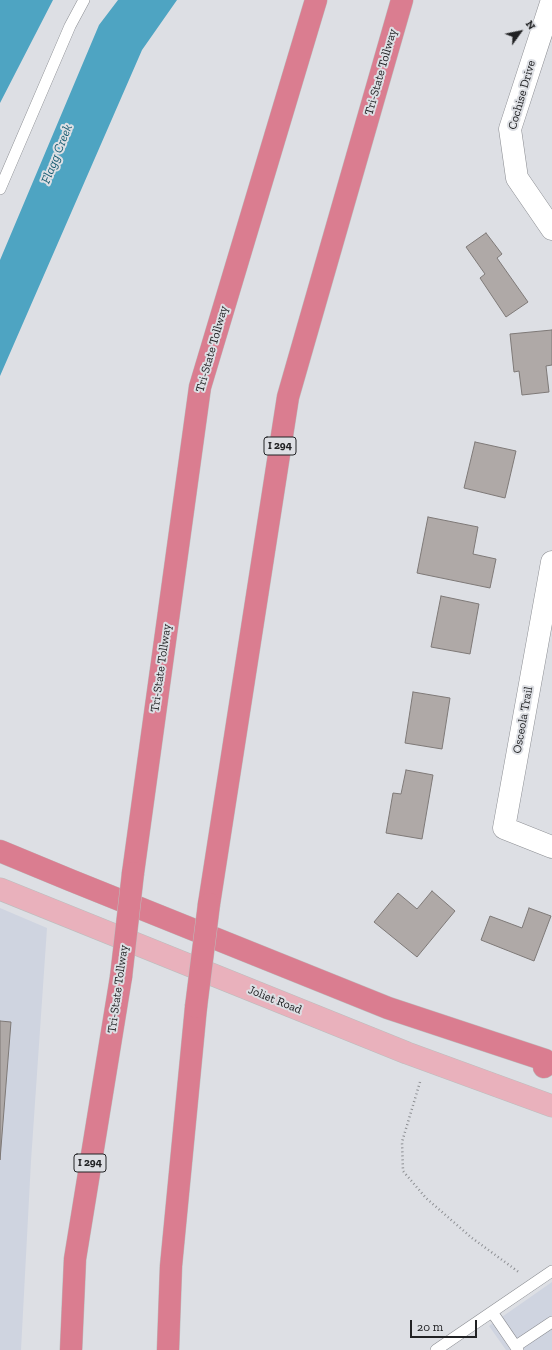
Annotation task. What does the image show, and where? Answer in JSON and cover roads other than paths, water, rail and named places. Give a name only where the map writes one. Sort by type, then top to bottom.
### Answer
[{"type":"highway","name":"Tri-State Tollway","points":[[71,1350],[75,1259],[121,977],[133,873],[200,387],[316,0]]},
{"type":"highway","name":"Tri-State Tollway","points":[[168,1350],[171,1266],[196,1007],[209,904],[288,397],[402,0]]},
{"type":"highway","points":[[0,851],[388,1008],[546,1060],[548,1068]]},
{"type":"highway","name":"Joliet Road","points":[[0,864],[75,897],[384,1018],[506,1059],[548,1068]]},
{"type":"main road","name":"Joliet Road","points":[[0,889],[426,1060],[552,1106]]},
{"type":"street","name":"Cochise Drive","points":[[552,0],[510,129],[517,178],[552,229]]},
{"type":"street","name":"Osceola Trail","points":[[552,562],[504,828],[552,847]]},
{"type":"lane","points":[[0,189],[70,26],[84,0]]},
{"type":"lane","points":[[436,1350],[552,1271]]},
{"type":"lane","points":[[492,1312],[517,1348],[552,1322]]},
{"type":"water","points":[[0,0],[53,0],[0,103]]},
{"type":"water","name":"Flagg Creek","points":[[118,0],[177,0],[142,50],[0,376],[0,260],[99,25]]}]
